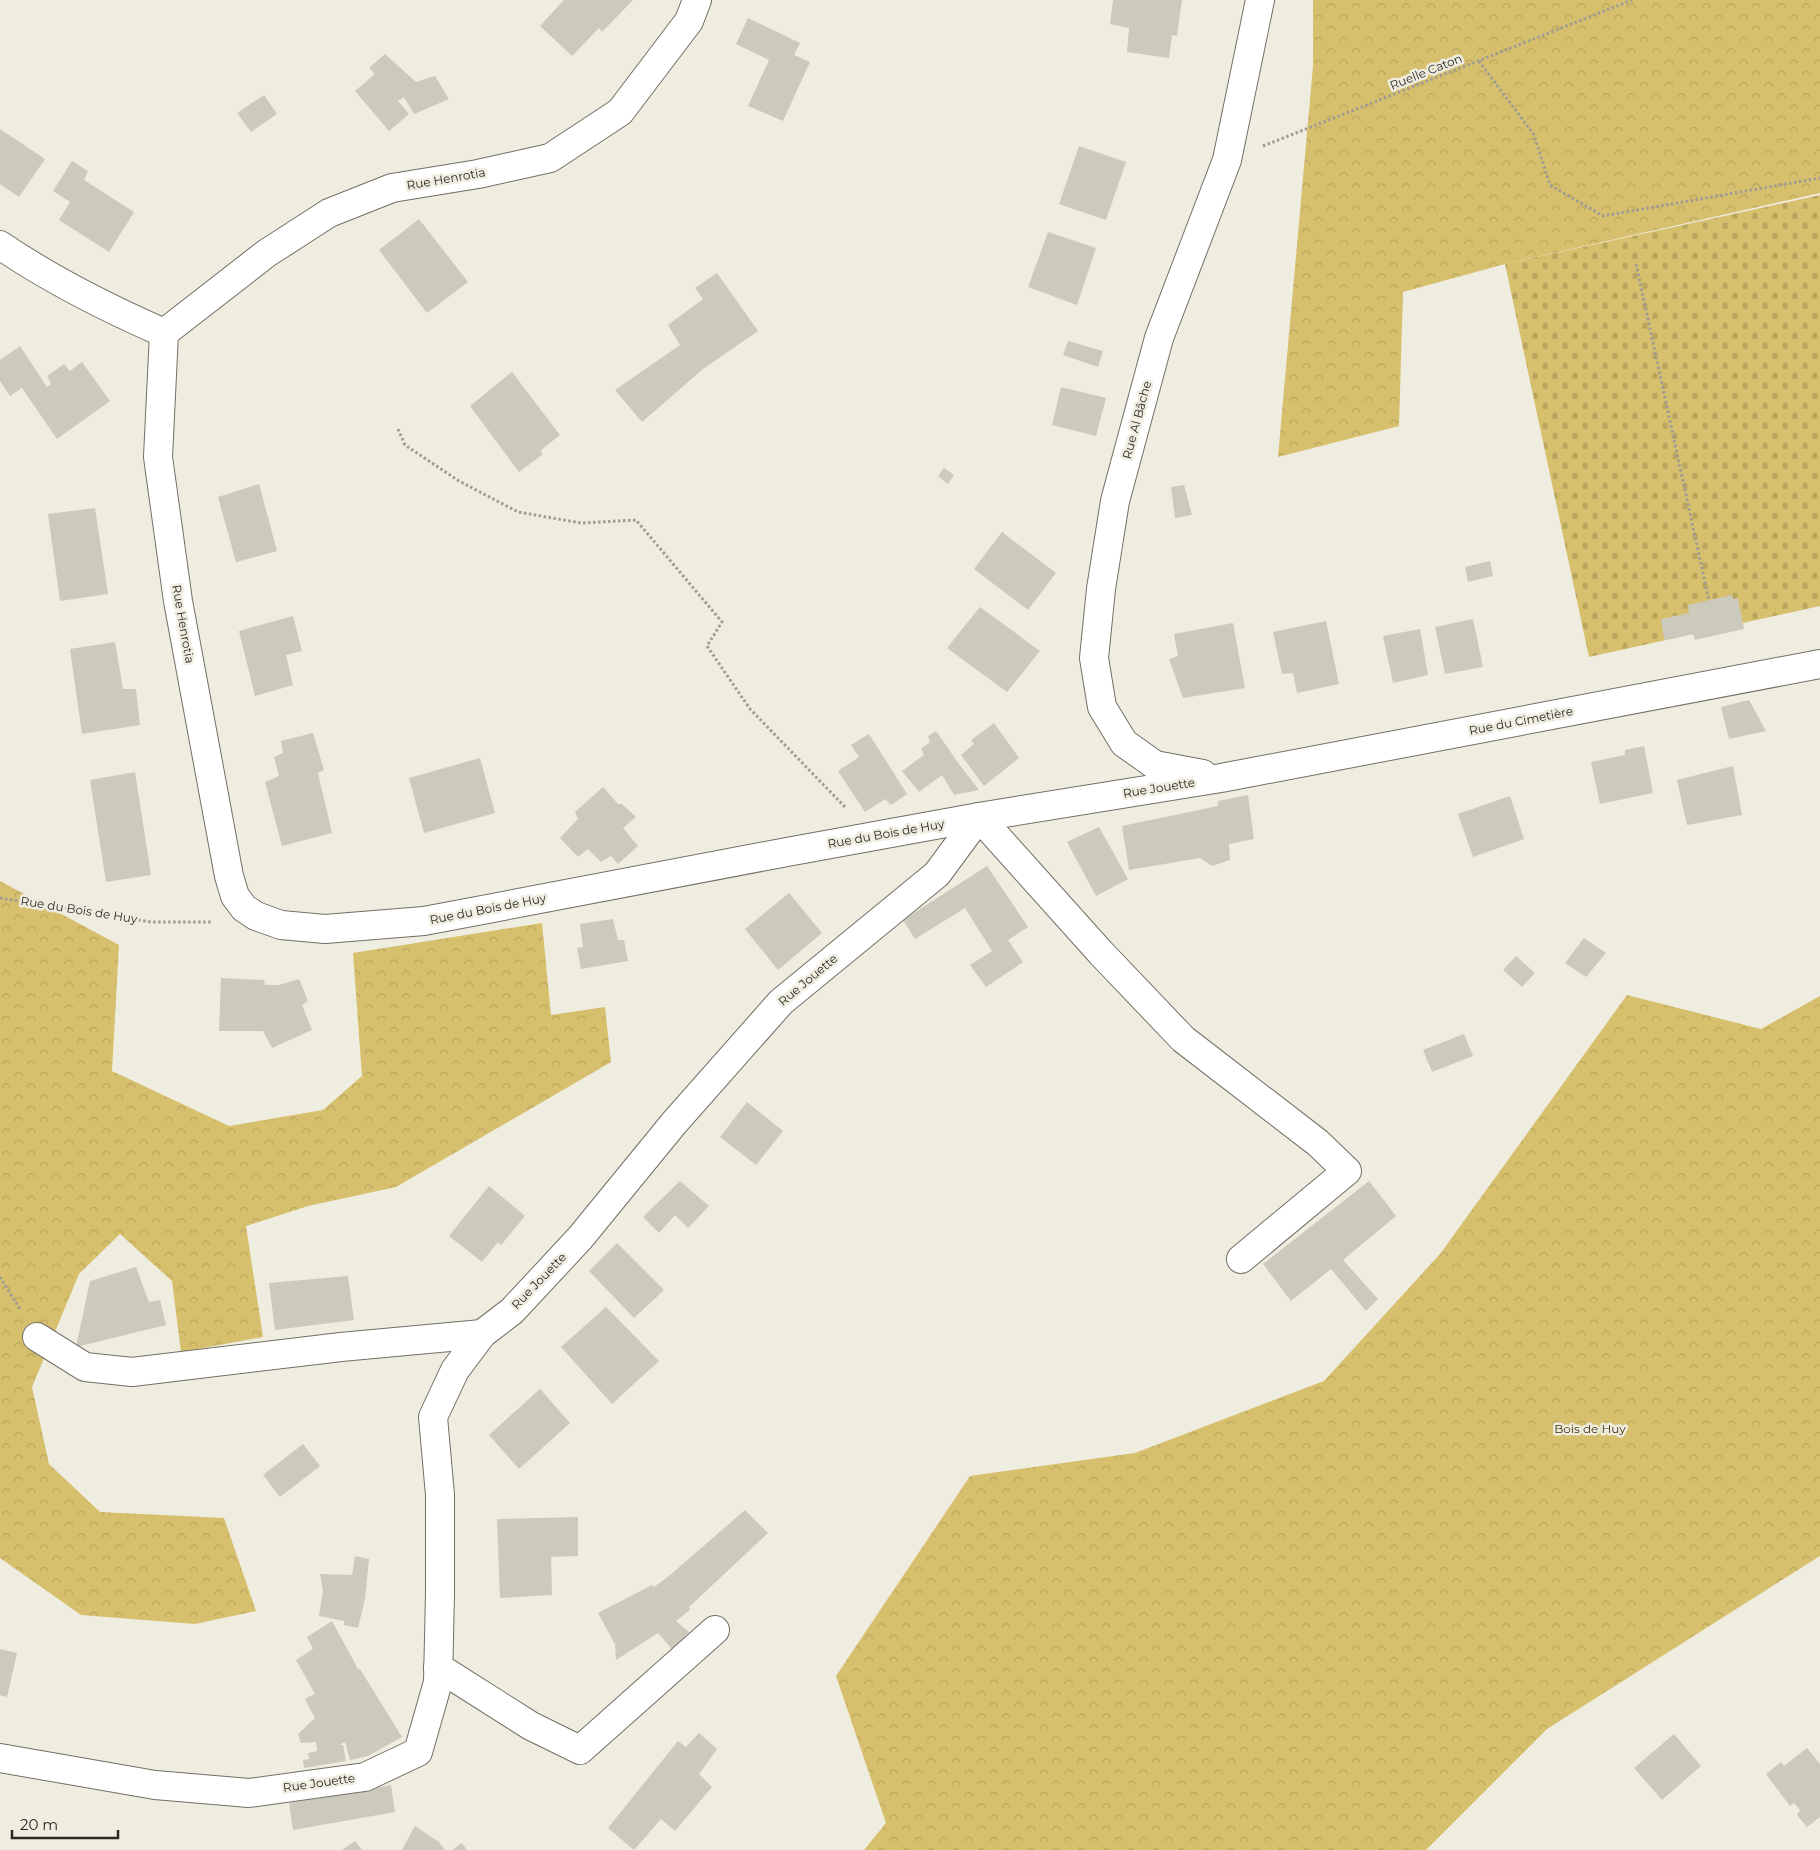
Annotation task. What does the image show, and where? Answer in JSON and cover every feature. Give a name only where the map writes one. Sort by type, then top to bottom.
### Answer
[{"type":"street","name":"Rue Henrotia","points":[[244,908],[235,896],[229,876],[178,601],[158,457],[164,333],[267,253],[329,213],[392,188],[478,174],[550,158],[620,112],[689,21],[697,0]]},
{"type":"street","name":"Rue Al Bâche","points":[[1221,778],[1155,765],[1124,743],[1102,707],[1094,658],[1101,589],[1114,501],[1159,338],[1227,160],[1260,0]]},
{"type":"street","points":[[0,245],[83,295],[164,333]]},
{"type":"street","name":"Rue du Cimetière","points":[[1221,778],[1820,664]]},
{"type":"street","name":"Rue Jouette","points":[[0,1758],[155,1785],[249,1793],[365,1777],[418,1752],[438,1682],[440,1495],[433,1417],[454,1370],[482,1334],[512,1311],[580,1238],[674,1123],[781,1002],[937,874],[979,817],[1221,778]]},
{"type":"street","points":[[979,817],[1101,954],[1183,1039],[1318,1143],[1347,1171],[1241,1259]]},
{"type":"street","name":"Rue du Bois de Huy","points":[[244,908],[256,916],[281,925],[325,929],[424,921],[778,853],[979,817]]},
{"type":"street","points":[[37,1337],[85,1367],[132,1372],[341,1347],[482,1334]]},
{"type":"street","points":[[438,1667],[531,1726],[580,1750],[715,1630]]},
{"type":"path","name":"Ruelle Caton","points":[[1227,160],[1632,0]]},
{"type":"path","points":[[1479,61],[1534,135],[1550,185],[1603,216],[1820,178]]},
{"type":"path","points":[[1636,264],[1709,600]]},
{"type":"path","points":[[398,429],[405,446],[459,481],[518,512],[581,523],[636,520],[722,622],[707,646],[750,709],[874,837]]},
{"type":"path","name":"Rue du Bois de Huy","points":[[0,898],[151,922],[218,922],[244,908]]},
{"type":"path","points":[[0,1278],[37,1337]]},
{"type":"green space","points":[[1313,0],[1820,0],[1820,193],[1505,264],[1403,292],[1399,426],[1278,457],[1313,66]]},
{"type":"green space","points":[[1820,195],[1820,606],[1589,657],[1505,264]]},
{"type":"green space","points":[[0,881],[119,945],[112,1071],[229,1126],[323,1110],[362,1076],[353,953],[542,923],[551,1015],[605,1007],[611,1062],[396,1187],[308,1206],[246,1226],[263,1337],[181,1352],[172,1281],[120,1234],[79,1274],[32,1387],[49,1464],[100,1512],[224,1518],[256,1611],[195,1624],[81,1615],[0,1558]]},
{"type":"green space","name":"Bois de Huy","points":[[1627,995],[1761,1029],[1820,996],[1820,1556],[1547,1729],[1426,1850],[864,1850],[886,1823],[836,1676],[970,1476],[1135,1453],[1324,1381],[1440,1254]]},
{"type":"building","points":[[564,0],[633,0],[602,32],[599,28],[572,56],[540,26]]},
{"type":"building","points":[[1113,0],[1182,0],[1177,36],[1172,35],[1169,58],[1127,52],[1129,28],[1110,24]]},
{"type":"building","points":[[748,18],[800,43],[794,55],[810,62],[783,121],[748,106],[769,60],[736,44]]},
{"type":"building","points":[[385,54],[416,82],[435,76],[449,99],[414,114],[404,97],[398,101],[409,114],[389,131],[355,91],[375,74],[369,68]]},
{"type":"building","points":[[264,95],[277,114],[251,132],[237,113]]},
{"type":"building","points":[[0,129],[45,159],[19,197],[0,184]]},
{"type":"building","points":[[1079,146],[1126,162],[1106,220],[1059,204]]},
{"type":"building","points":[[72,161],[88,171],[84,180],[134,212],[109,252],[59,220],[70,202],[53,191]]},
{"type":"building","points":[[419,219],[468,282],[427,313],[379,250]]},
{"type":"building","points":[[1048,232],[1096,248],[1077,305],[1028,287]]},
{"type":"building","points":[[717,273],[758,331],[703,369],[642,422],[615,390],[680,345],[668,325],[703,299],[695,288]]},
{"type":"building","points":[[1068,341],[1103,351],[1098,367],[1063,355]]},
{"type":"building","points":[[20,346],[47,387],[51,384],[47,376],[64,364],[70,371],[82,362],[110,401],[57,439],[22,388],[10,396],[0,381],[0,360]]},
{"type":"building","points":[[512,372],[560,435],[541,450],[542,455],[519,472],[470,406]]},
{"type":"building","points":[[1061,387],[1106,398],[1096,436],[1052,425]]},
{"type":"building","points":[[944,468],[954,475],[948,484],[938,476]]},
{"type":"building","points":[[259,484],[277,551],[236,562],[218,497]]},
{"type":"building","points":[[1184,485],[1192,515],[1175,518],[1171,487]]},
{"type":"building","points":[[95,508],[108,594],[60,601],[48,514]]},
{"type":"building","points":[[1002,532],[1056,573],[1028,610],[974,569]]},
{"type":"building","points":[[1490,561],[1493,576],[1468,582],[1465,567]]},
{"type":"building","points":[[1732,595],[1733,599],[1738,598],[1744,629],[1695,640],[1693,634],[1664,640],[1661,619],[1689,613],[1688,605]]},
{"type":"building","points":[[980,607],[1040,651],[1007,692],[947,648]]},
{"type":"building","points":[[293,616],[302,651],[286,655],[293,685],[255,696],[239,631]]},
{"type":"building","points":[[1473,619],[1483,667],[1445,674],[1435,627]]},
{"type":"building","points":[[1326,621],[1339,684],[1297,693],[1293,673],[1282,674],[1273,632]]},
{"type":"building","points":[[1233,623],[1245,688],[1183,698],[1169,659],[1178,656],[1174,634]]},
{"type":"building","points":[[1420,629],[1428,675],[1393,683],[1383,636]]},
{"type":"building","points":[[115,642],[123,689],[136,689],[140,725],[82,734],[70,649]]},
{"type":"building","points":[[1749,700],[1766,731],[1729,739],[1721,707]]},
{"type":"building","points":[[994,723],[1019,758],[984,786],[961,755],[974,744],[971,740]]},
{"type":"building","points":[[936,731],[979,790],[954,795],[942,775],[919,792],[902,771],[924,755],[921,749],[930,742],[928,736]]},
{"type":"building","points":[[313,733],[324,770],[318,773],[332,833],[282,846],[265,782],[279,776],[274,757],[283,753],[281,741]]},
{"type":"building","points":[[869,734],[907,794],[891,805],[885,799],[865,812],[838,771],[859,757],[851,745]]},
{"type":"building","points":[[1644,746],[1653,793],[1600,804],[1591,762],[1625,755],[1625,750]]},
{"type":"building","points":[[480,758],[495,813],[424,833],[409,778]]},
{"type":"building","points":[[1733,766],[1742,815],[1687,825],[1677,780]]},
{"type":"building","points":[[135,772],[151,875],[106,882],[90,780]]},
{"type":"building","points":[[603,787],[618,804],[622,804],[636,817],[623,828],[638,846],[618,864],[611,856],[601,862],[588,849],[578,857],[560,838],[578,819],[575,812]]},
{"type":"building","points":[[1248,795],[1254,839],[1229,844],[1230,860],[1212,866],[1200,858],[1129,870],[1122,826],[1218,806],[1218,801]]},
{"type":"building","points":[[1510,796],[1524,839],[1473,857],[1458,814]]},
{"type":"building","points":[[1099,827],[1128,879],[1096,896],[1067,842]]},
{"type":"building","points":[[987,866],[1028,927],[1008,940],[1023,962],[986,987],[970,965],[992,951],[965,908],[915,939],[903,920]]},
{"type":"building","points":[[789,893],[822,933],[778,970],[745,929]]},
{"type":"building","points":[[613,919],[618,940],[624,940],[628,961],[581,969],[577,948],[583,947],[580,924]]},
{"type":"building","points":[[1584,938],[1606,953],[1586,977],[1565,963]]},
{"type":"building","points":[[1516,956],[1535,973],[1522,987],[1503,970]]},
{"type":"building","points":[[221,978],[264,980],[265,985],[279,985],[299,979],[308,1001],[302,1005],[312,1030],[272,1048],[263,1031],[219,1031]]},
{"type":"building","points":[[1464,1034],[1473,1056],[1432,1072],[1423,1050]]},
{"type":"building","points":[[747,1102],[783,1131],[756,1165],[720,1137]]},
{"type":"building","points":[[680,1181],[709,1206],[688,1228],[675,1215],[659,1233],[643,1217]]},
{"type":"building","points":[[1369,1181],[1396,1216],[1343,1260],[1378,1299],[1366,1311],[1331,1269],[1291,1301],[1263,1264]]},
{"type":"building","points":[[489,1186],[525,1216],[501,1245],[498,1242],[482,1262],[449,1236]]},
{"type":"building","points":[[617,1243],[664,1290],[634,1318],[589,1271]]},
{"type":"building","points":[[136,1267],[149,1302],[160,1300],[166,1325],[76,1347],[90,1281]]},
{"type":"building","points":[[348,1276],[354,1320],[275,1330],[269,1283]]},
{"type":"building","points":[[606,1307],[659,1361],[612,1404],[561,1347]]},
{"type":"building","points":[[540,1389],[570,1423],[519,1469],[489,1435]]},
{"type":"building","points":[[303,1444],[320,1466],[280,1497],[263,1475]]},
{"type":"building","points":[[745,1510],[768,1533],[689,1607],[690,1610],[676,1621],[689,1632],[672,1649],[658,1633],[616,1660],[615,1644],[598,1613],[652,1585],[654,1587]]},
{"type":"building","points":[[578,1517],[578,1556],[551,1557],[552,1595],[500,1598],[497,1519]]},
{"type":"building","points":[[355,1556],[369,1559],[365,1599],[358,1628],[344,1625],[344,1621],[319,1616],[323,1591],[320,1574],[352,1575]]},
{"type":"building","points":[[332,1621],[358,1669],[360,1669],[402,1737],[368,1756],[350,1760],[345,1742],[339,1745],[343,1745],[346,1761],[304,1768],[303,1760],[309,1759],[308,1753],[317,1751],[316,1742],[301,1743],[298,1734],[315,1718],[305,1699],[315,1694],[296,1660],[313,1649],[307,1637]]},
{"type":"building","points":[[0,1649],[17,1653],[7,1697],[0,1695]]},
{"type":"building","points":[[699,1733],[717,1749],[699,1774],[712,1787],[675,1831],[661,1819],[634,1850],[608,1828],[678,1741],[686,1747]]},
{"type":"building","points":[[1674,1734],[1701,1766],[1662,1800],[1634,1768]]},
{"type":"building","points":[[1807,1748],[1820,1764],[1820,1817],[1807,1827],[1797,1815],[1800,1810],[1794,1803],[1790,1806],[1766,1774],[1781,1762],[1784,1766]]},
{"type":"building","points":[[391,1785],[395,1812],[293,1830],[289,1803]]},
{"type":"building","points":[[415,1826],[439,1842],[445,1850],[402,1850]]},
{"type":"building","points":[[355,1841],[362,1850],[342,1850]]},
{"type":"building","points":[[462,1843],[467,1850],[452,1850]]}]
